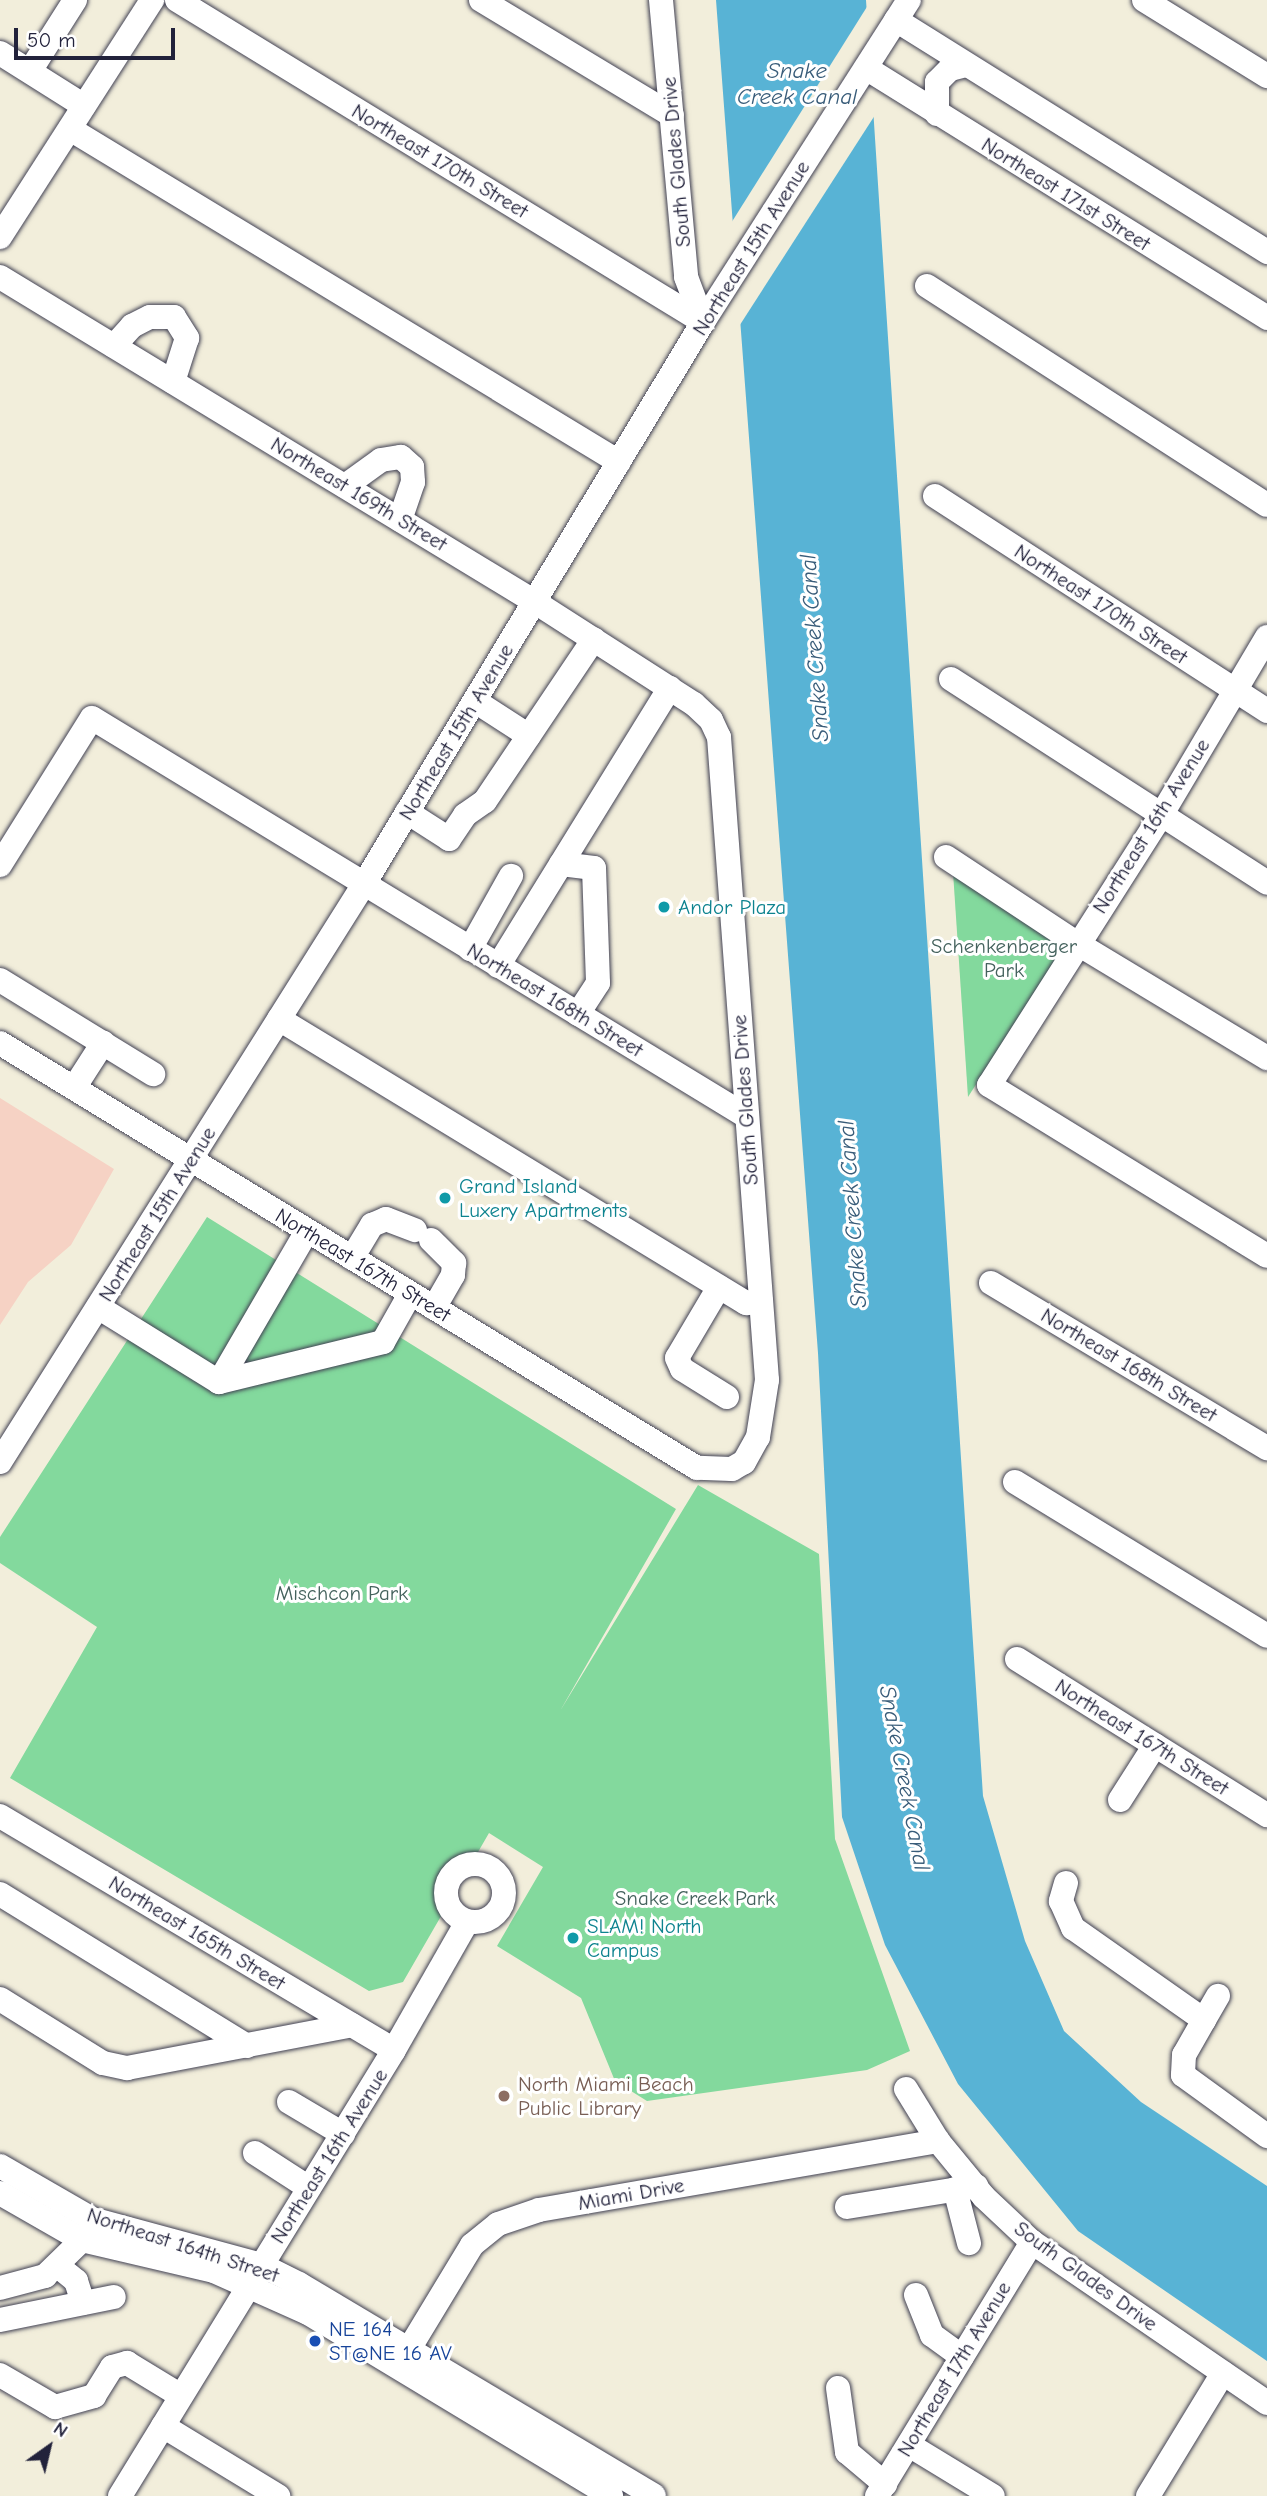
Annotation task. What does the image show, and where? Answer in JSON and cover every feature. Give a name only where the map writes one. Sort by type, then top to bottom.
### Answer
[{"type":"street","points":[[36,76],[75,0]]},
{"type":"street","points":[[0,237],[152,0]]},
{"type":"street","name":"Northeast 170th Street","points":[[177,0],[703,322]]},
{"type":"street","points":[[481,0],[672,116]]},
{"type":"street","name":"South Glades Drive","points":[[661,0],[687,277],[703,322]]},
{"type":"street","points":[[1144,0],[1267,76]]},
{"type":"street","points":[[903,10],[966,65],[1267,252]]},
{"type":"street","name":"Northeast 15th Avenue","points":[[0,1462],[363,884],[703,322],[875,67],[903,10]]},
{"type":"street","points":[[0,53],[84,106]]},
{"type":"street","points":[[937,114],[937,82],[950,69],[966,65]]},
{"type":"street","name":"Northeast 171st Street","points":[[875,67],[937,114],[1267,318]]},
{"type":"street","points":[[69,129],[619,462]]},
{"type":"street","name":"Northeast 169th Street","points":[[0,276],[535,602],[670,688],[711,720]]},
{"type":"street","points":[[927,286],[1267,505]]},
{"type":"street","points":[[114,346],[132,326],[150,317],[174,317],[187,338],[173,382]]},
{"type":"street","points":[[345,486],[381,460],[401,457],[412,467],[414,482],[400,520]]},
{"type":"street","name":"Northeast 170th Street","points":[[935,496],[1267,711]]},
{"type":"street","name":"Northeast 16th Avenue","points":[[1267,637],[1160,817],[989,1085],[1267,1256]]},
{"type":"street","points":[[407,812],[449,839],[464,815],[485,801],[594,639]]},
{"type":"street","points":[[951,679],[1160,817],[1267,883]]},
{"type":"street","points":[[498,966],[670,688]]},
{"type":"street","points":[[475,701],[529,736]]},
{"type":"street","name":"Northeast 168th Street","points":[[0,865],[92,718],[746,1116]]},
{"type":"street","name":"South Glades Drive","points":[[711,720],[719,737],[761,1301],[765,1409],[751,1452],[732,1469]]},
{"type":"street","points":[[946,856],[1078,943],[1267,1058]]},
{"type":"street","points":[[561,864],[594,868],[598,983],[578,1014]]},
{"type":"street","points":[[470,949],[511,876]]},
{"type":"street","points":[[0,980],[153,1074]]},
{"type":"street","points":[[279,1019],[746,1303],[761,1301]]},
{"type":"street","name":"Northeast 167th Street","points":[[0,1042],[697,1468],[732,1469]]},
{"type":"street","points":[[74,1088],[103,1043]]},
{"type":"street","points":[[352,1258],[372,1225],[386,1219],[423,1235],[454,1263],[453,1275],[434,1308]]},
{"type":"street","points":[[219,1381],[307,1231]]},
{"type":"street","name":"Northeast 168th Street","points":[[991,1283],[1267,1448]]},
{"type":"street","points":[[719,1287],[677,1358],[682,1369],[727,1396]]},
{"type":"street","points":[[98,1307],[219,1381],[383,1342],[410,1294]]},
{"type":"street","points":[[1015,1482],[1267,1636]]},
{"type":"street","name":"Northeast 167th Street","points":[[1017,1659],[1267,1815]]},
{"type":"street","points":[[1120,1800],[1155,1745]]},
{"type":"street","name":"Northeast 165th Street","points":[[0,1816],[394,2050]]},
{"type":"street","points":[[1066,1883],[1061,1901],[1073,1928],[1204,2020]]},
{"type":"street","points":[[0,1894],[247,2046]]},
{"type":"street","name":"Northeast 16th Avenue","points":[[120,2496],[394,2050],[467,1922]]},
{"type":"street","points":[[1218,1996],[1184,2055],[1183,2075],[1267,2136]]},
{"type":"street","points":[[0,1999],[103,2063],[127,2068],[352,2025]]},
{"type":"street","name":"South Glades Drive","points":[[906,2089],[965,2188],[1032,2242],[1267,2403]]},
{"type":"street","points":[[289,2102],[343,2134]]},
{"type":"street","name":"Miami Drive","points":[[405,2356],[472,2245],[498,2224],[516,2217],[938,2141]]},
{"type":"street","points":[[255,2153],[309,2188]]},
{"type":"street","name":"Northeast 164th Street","points":[[0,2166],[92,2219],[256,2275],[654,2496]]},
{"type":"street","points":[[848,2207],[965,2188],[969,2243]]},
{"type":"street","name":"Northeast 164th Street","points":[[0,2193],[82,2240],[214,2272],[256,2275]]},
{"type":"street","points":[[0,2288],[30,2283],[59,2267],[82,2240]]},
{"type":"street","name":"Northeast 17th Avenue","points":[[881,2490],[1032,2242]]},
{"type":"street","points":[[59,2267],[76,2281],[83,2303]]},
{"type":"street","points":[[916,2295],[932,2335],[962,2357]]},
{"type":"street","points":[[0,2320],[114,2297]]},
{"type":"street","name":"Northeast 164th Street","points":[[405,2356],[611,2496]]},
{"type":"street","points":[[0,2375],[55,2407],[94,2396],[112,2367],[127,2363],[181,2396]]},
{"type":"street","points":[[1148,2496],[1223,2373]]},
{"type":"street","points":[[838,2388],[847,2452],[881,2490]]},
{"type":"street","points":[[163,2426],[278,2496]]},
{"type":"street","points":[[909,2445],[966,2489],[993,2496]]},
{"type":"shaded area","points":[[0,1098],[114,1169],[71,1245],[28,1282],[0,1325]]},
{"type":"green space","name":"Schenkenberger Park","points":[[953,872],[1065,945],[968,1097]]},
{"type":"green space","name":"Mischcon Park","points":[[207,1217],[676,1509],[560,1711],[698,1485],[819,1554],[835,1839],[910,2051],[867,2070],[647,2101],[615,2081],[581,1998],[497,1946],[543,1867],[489,1833],[403,1982],[369,1991],[10,1778],[97,1627],[0,1563],[0,1537]]},
{"type":"water","name":"Snake Creek Canal","points":[[716,0],[866,0],[983,1796],[1025,1941],[1064,2031],[1141,2102],[1267,2186],[1267,2361],[1078,2231],[958,2084],[885,1945],[842,1817],[818,1353]]},
{"type":"pier","points":[[870,2],[877,112],[736,331],[728,228]]},
{"type":"place","name":"Andor Plaza","points":[[664,907]]},
{"type":"place","name":"Grand Island Luxery Apartments","points":[[445,1198]]},
{"type":"place","name":"SLAM! North Campus","points":[[573,1938]]},
{"type":"place","name":"North Miami Beach Public Library","points":[[504,2096]]},
{"type":"place","name":"NE 164 ST@NE 16 AV","points":[[315,2341]]},
{"type":"park label","name":"Snake Creek Park","points":[[695,1898]]}]
